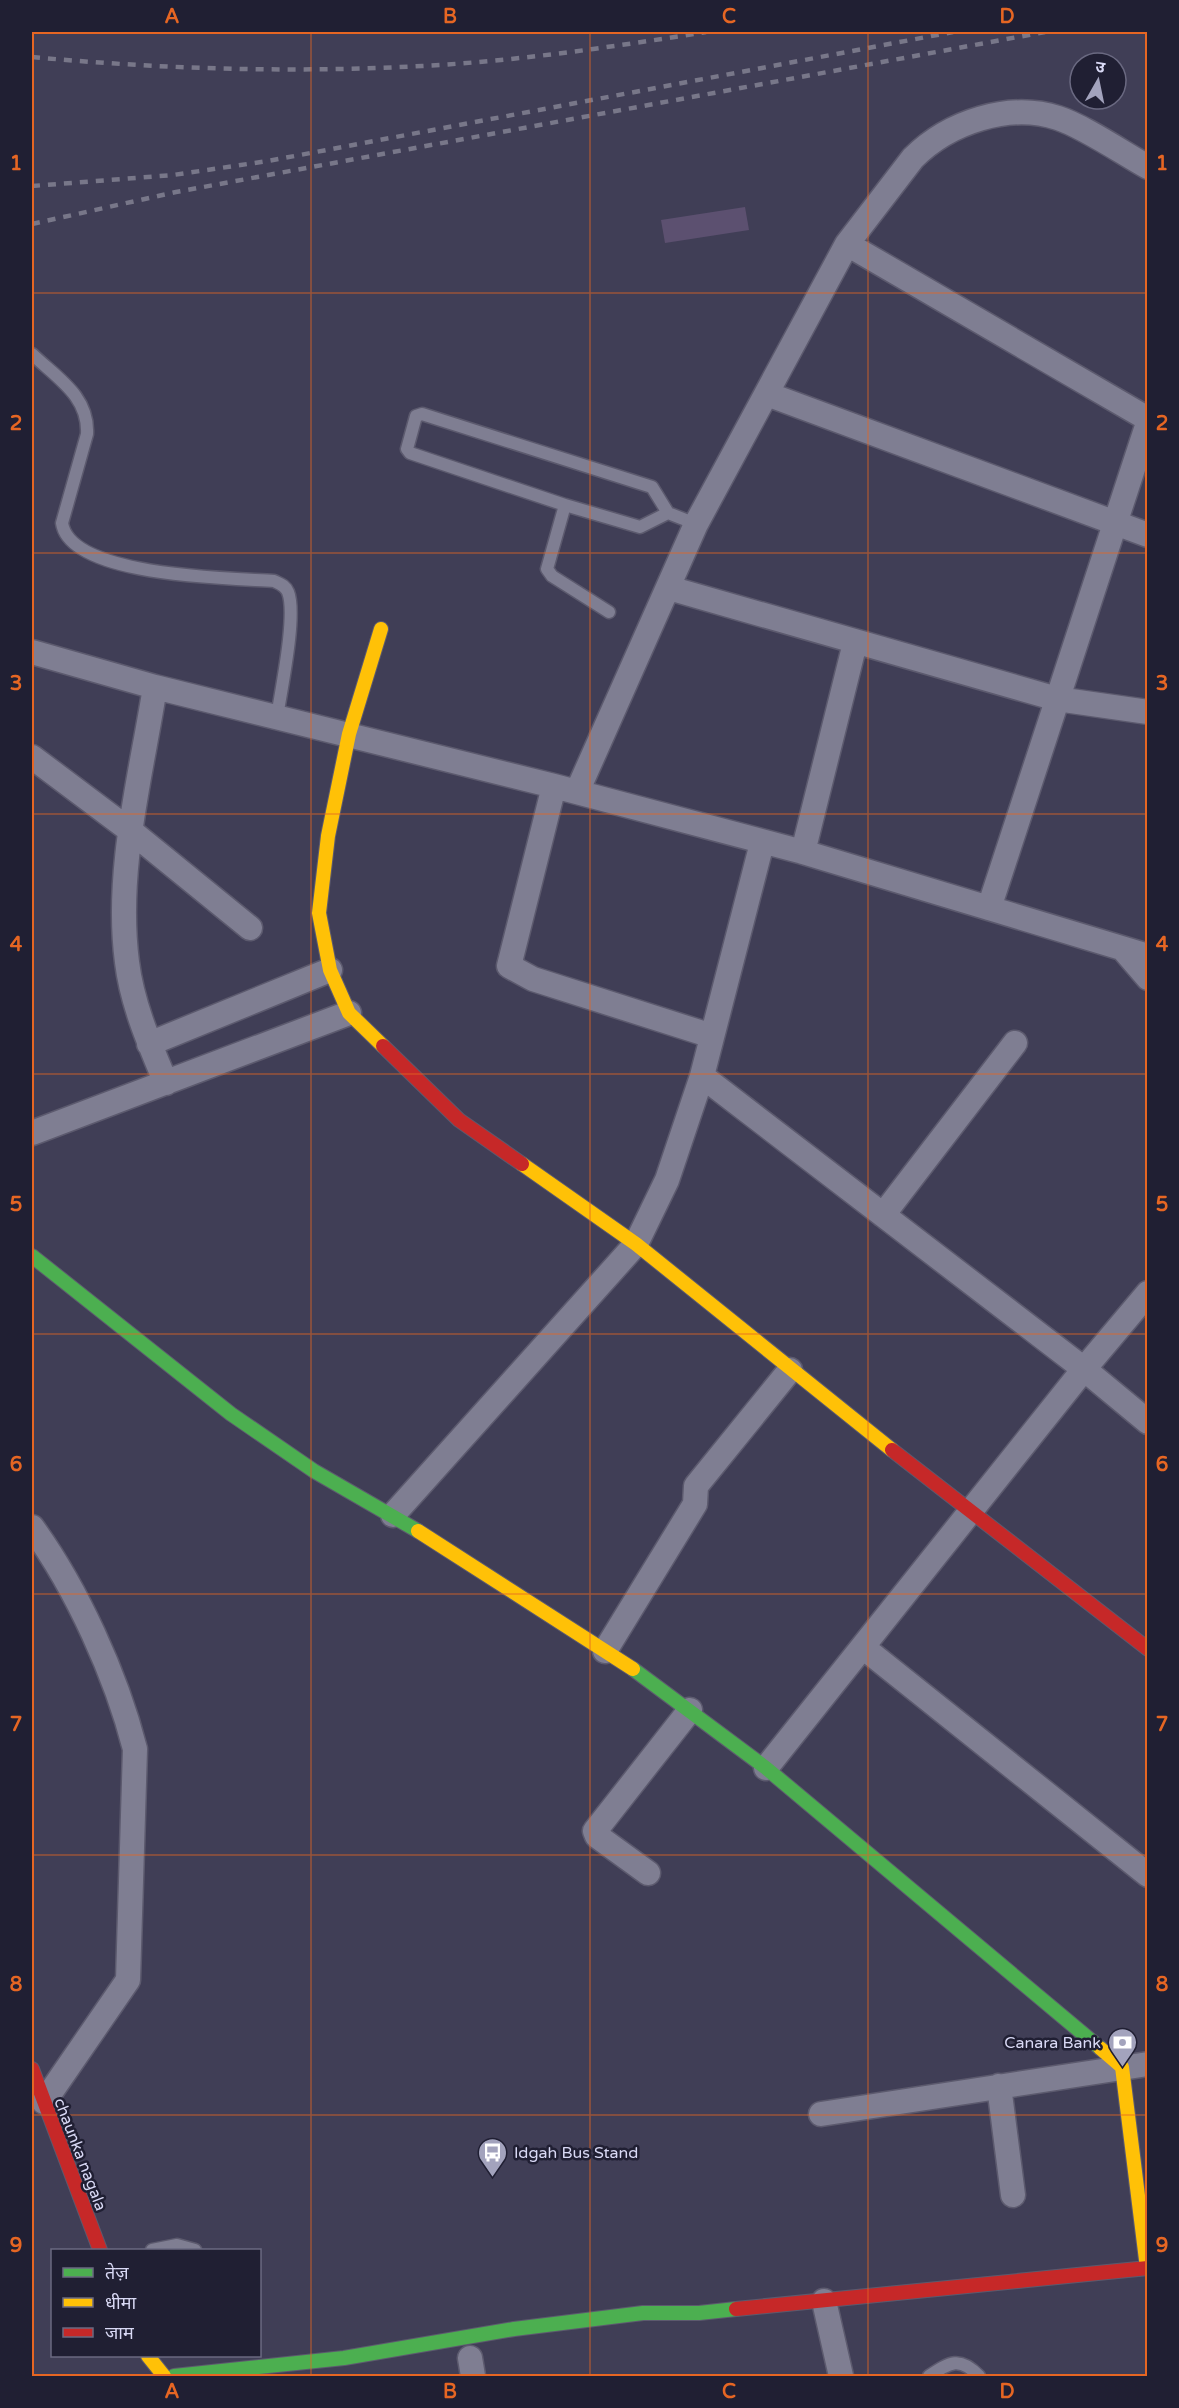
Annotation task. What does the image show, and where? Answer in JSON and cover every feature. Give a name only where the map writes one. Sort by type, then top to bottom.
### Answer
[{"type":"street","points":[[577,792],[696,524],[847,244],[923,148],[962,125],[991,115],[1037,113],[1060,118],[1148,167]]},
{"type":"street","points":[[847,244],[1148,421],[989,908]]},
{"type":"street","points":[[767,394],[1148,535]]},
{"type":"street","points":[[669,588],[1057,699],[1148,712]]},
{"type":"street","points":[[381,629],[349,734],[328,836],[319,913],[330,970],[349,1013],[459,1120],[636,1244],[790,1370],[1148,1648]]},
{"type":"street","points":[[803,852],[855,643]]},
{"type":"street","points":[[32,652],[155,687],[554,786],[762,843],[803,852],[1148,956]]},
{"type":"street","points":[[155,687],[126,872],[126,949],[130,981],[149,1044],[166,1083]]},
{"type":"street","points":[[32,757],[132,832],[250,928]]},
{"type":"street","points":[[554,786],[509,966],[533,979],[712,1036]]},
{"type":"street","points":[[393,1515],[636,1244],[667,1180],[702,1076],[762,843]]},
{"type":"street","points":[[1123,949],[1148,978]]},
{"type":"street","points":[[149,1044],[330,970]]},
{"type":"street","points":[[32,1133],[349,1013]]},
{"type":"street","points":[[883,1215],[1015,1043]]},
{"type":"street","points":[[702,1076],[1084,1369],[1148,1422]]},
{"type":"street","points":[[32,1256],[231,1414],[314,1471],[393,1515],[655,1683],[766,1768],[1122,2067],[1147,2268],[824,2301],[695,2317],[648,2328]]},
{"type":"street","points":[[766,1768],[864,1648],[1084,1369],[1148,1293]]},
{"type":"street","points":[[605,1651],[695,1504],[696,1486],[790,1370]]},
{"type":"street","points":[[32,1527],[49,1551],[93,1636],[126,1714],[135,1749],[128,1980],[44,2102]]},
{"type":"street","points":[[864,1648],[1148,1875]]},
{"type":"street","points":[[648,1873],[597,1836],[595,1831],[690,1710]]},
{"type":"street","points":[[821,2114],[1148,2064]]},
{"type":"street","name":"chaunka nagala","points":[[32,2069],[100,2249]]},
{"type":"street","points":[[999,2086],[1013,2195]]},
{"type":"street","points":[[824,2301],[841,2376]]},
{"type":"street","points":[[174,2376],[228,2362],[344,2358],[514,2329],[632,2315],[679,2311],[695,2317]]},
{"type":"street","points":[[142,2359],[164,2376]]},
{"type":"lane","points":[[32,354],[76,396],[84,407],[88,419],[87,434],[62,523],[63,530],[75,543],[102,560],[130,568],[274,582],[286,589],[289,595],[290,622],[277,717]]},
{"type":"lane","points":[[668,513],[640,527],[565,505],[410,453],[407,449],[416,416],[422,414],[652,487],[668,513],[696,524]]},
{"type":"lane","points":[[565,505],[548,569],[552,576],[609,612]]},
{"type":"lane","points":[[157,2249],[177,2245],[191,2249]]},
{"type":"lane","points":[[929,2376],[944,2366],[956,2363],[970,2366],[979,2376]]},
{"type":"building","points":[[745,207],[749,230],[665,243],[661,220]]},
{"type":"railway","points":[[32,57],[227,69],[373,68],[458,64],[529,57],[706,32]]},
{"type":"railway","points":[[32,186],[173,175],[268,161],[953,32]]},
{"type":"railway","points":[[32,224],[176,192],[1045,32]]},
{"type":"traffic: fast","points":[[32,1256],[231,1414],[314,1471],[418,1531]]},
{"type":"traffic: fast","points":[[633,1669],[766,1768],[1100,2048]]},
{"type":"traffic: fast","points":[[174,2376],[344,2358],[514,2329],[643,2313],[699,2313],[736,2309]]},
{"type":"traffic: slow","points":[[381,629],[349,734],[328,836],[319,913],[330,970],[349,1013],[383,1046]]},
{"type":"traffic: slow","points":[[522,1164],[636,1244],[892,1450]]},
{"type":"traffic: slow","points":[[418,1531],[633,1669]]},
{"type":"traffic: slow","points":[[1100,2048],[1122,2067],[1147,2268]]},
{"type":"traffic: slow","points":[[149,2357],[164,2376]]},
{"type":"traffic: jam","points":[[383,1046],[459,1120],[522,1164]]},
{"type":"traffic: jam","points":[[892,1450],[1148,1649]]},
{"type":"traffic: jam","points":[[32,2069],[100,2249]]},
{"type":"traffic: jam","points":[[736,2309],[1148,2268]]},
{"type":"place","name":"Canara Bank","points":[[1122,2068]]},
{"type":"place","name":"Idgah Bus Stand","points":[[493,2178]]}]
